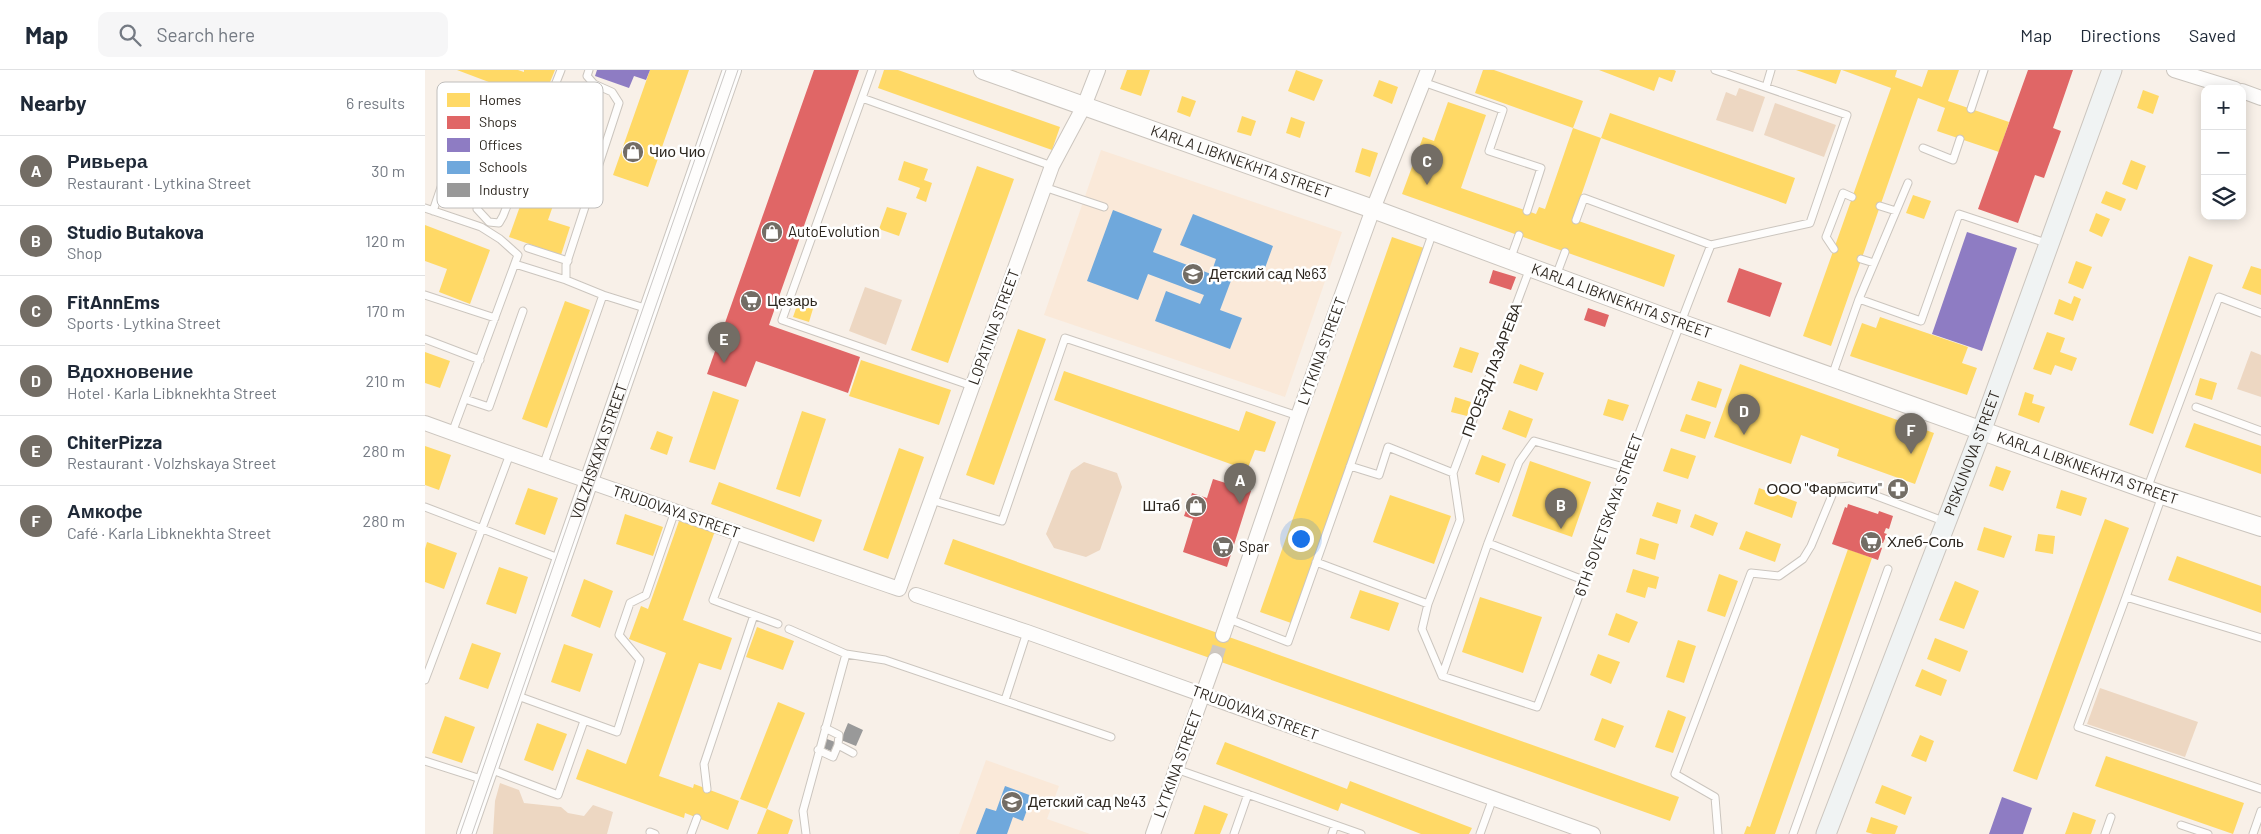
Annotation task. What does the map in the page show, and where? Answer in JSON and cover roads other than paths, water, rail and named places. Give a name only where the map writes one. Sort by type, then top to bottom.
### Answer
[{"type":"main road","name":"PISKUNOVA STREET","points":[[1826,834],[1982,429],[2113,70]]},
{"type":"street","name":"VOLZHSKAYA STREET","points":[[466,834],[732,70]]},
{"type":"street","name":"KARLA LIBKNEKHTA STREET","points":[[983,70],[1373,209],[1680,323],[2155,492],[2261,527]]},
{"type":"street","name":"LOPATINA STREET","points":[[899,589],[1052,166],[1084,106],[1098,70]]},
{"type":"street","points":[[2173,70],[2222,85]]},
{"type":"street","name":"LYTKINA STREET","points":[[1223,635],[1298,416],[1373,209],[1425,76]]},
{"type":"street","points":[[2246,92],[2261,98]]},
{"type":"street","name":"TRUDOVAYA STREET","points":[[425,423],[587,482],[675,510],[899,589]]},
{"type":"street","name":"TRUDOVAYA STREET","points":[[916,595],[1027,632],[1593,834]]},
{"type":"street","name":"LYTKINA STREET","points":[[1153,834],[1215,660]]},
{"type":"street","points":[[475,834],[485,782]]},
{"type":"lane","points":[[556,82],[561,70]]},
{"type":"lane","points":[[589,70],[587,76],[592,82]]},
{"type":"lane","points":[[872,70],[783,320],[972,386]]},
{"type":"lane","points":[[1577,220],[1585,198],[1711,245],[1810,223],[1847,115],[1715,70]]},
{"type":"lane","points":[[1765,87],[1771,70]]},
{"type":"lane","points":[[1971,109],[1984,70]]},
{"type":"lane","points":[[1425,76],[1503,110],[1489,150],[1541,168],[1527,211]]},
{"type":"lane","points":[[603,88],[612,92],[619,103],[603,153]]},
{"type":"lane","points":[[862,98],[1052,166]]},
{"type":"lane","points":[[1923,148],[1953,160],[1960,139]]},
{"type":"lane","points":[[1832,376],[1859,299],[1908,183]]},
{"type":"lane","points":[[1045,187],[1104,207]]},
{"type":"lane","points":[[1833,249],[1826,237],[1843,193],[1852,197]]},
{"type":"lane","points":[[433,211],[437,199]]},
{"type":"lane","points":[[1880,206],[1896,211]]},
{"type":"lane","points":[[425,208],[481,227],[500,239],[518,255],[453,433]]},
{"type":"lane","points":[[477,208],[489,222],[499,223],[506,208]]},
{"type":"lane","points":[[566,280],[568,261],[585,208]]},
{"type":"lane","points":[[1859,299],[1921,321],[1959,214],[2049,244]]},
{"type":"lane","points":[[1229,619],[1288,642],[1433,232]]},
{"type":"lane","points":[[1510,260],[1519,235]]},
{"type":"lane","name":"6TH SOVETSKAYA STREET","points":[[1442,676],[1537,707],[1680,323],[1711,245]]},
{"type":"lane","points":[[528,248],[568,261]]},
{"type":"lane","points":[[1556,277],[1565,252]]},
{"type":"lane","points":[[1861,259],[1874,264]]},
{"type":"lane","points":[[515,264],[648,309]]},
{"type":"lane","name":"ПРОЕЗД ЛАЗАРЕВА","points":[[1453,473],[1530,268]]},
{"type":"lane","points":[[425,295],[495,318]]},
{"type":"lane","points":[[543,466],[603,295]]},
{"type":"lane","points":[[2261,312],[2219,297],[2155,492],[2126,597],[2078,728],[2261,789]]},
{"type":"lane","points":[[465,400],[489,407],[523,311]]},
{"type":"lane","points":[[931,500],[1002,521],[1065,338],[1298,416]]},
{"type":"lane","points":[[425,339],[480,360]]},
{"type":"lane","points":[[2196,407],[2261,431]]},
{"type":"lane","points":[[1442,676],[1488,543],[1519,462],[1534,441],[1627,468]]},
{"type":"lane","points":[[1350,466],[1379,476],[1388,447],[1453,473],[1460,520],[1429,604],[1422,629],[1442,676]]},
{"type":"lane","points":[[425,680],[510,454]]},
{"type":"lane","points":[[1718,834],[1715,797],[1675,774],[1751,573],[1779,576],[1803,558],[1817,534],[1833,493],[1839,487],[1850,486],[1946,522]]},
{"type":"lane","points":[[425,507],[561,559]]},
{"type":"lane","points":[[515,694],[584,722],[617,732],[640,660],[619,635],[630,603],[646,595],[675,510]]},
{"type":"lane","points":[[739,533],[713,600],[778,624]]},
{"type":"lane","points":[[1488,543],[1585,581]]},
{"type":"lane","points":[[1316,562],[1429,604]]},
{"type":"lane","points":[[1793,834],[1888,569]]},
{"type":"lane","points":[[2126,597],[2261,638]]},
{"type":"lane","points":[[707,789],[704,764],[754,615]]},
{"type":"lane","points":[[789,629],[846,654],[885,660],[1111,737]]},
{"type":"lane","points":[[1005,700],[1027,632]]},
{"type":"lane","points":[[807,834],[803,811],[818,750],[846,654]]},
{"type":"lane","points":[[425,761],[485,782],[558,795],[584,722]]},
{"type":"lane","points":[[818,750],[833,757],[837,745],[839,735],[825,728]]},
{"type":"lane","points":[[837,745],[853,753]]},
{"type":"lane","points":[[1177,769],[1361,834]]},
{"type":"lane","points":[[1234,834],[1248,794]]},
{"type":"lane","points":[[1480,834],[1493,798]]},
{"type":"lane","points":[[2253,834],[2261,811]]},
{"type":"lane","points":[[2105,834],[2111,817]]},
{"type":"lane","points":[[691,834],[697,818]]},
{"type":"lane","points":[[1332,834],[1335,825]]},
{"type":"lane","points":[[2181,825],[2208,834]]},
{"type":"tunnel","points":[[1215,660],[1223,635]]},
{"type":"tram line","points":[[460,834],[726,70]]},
{"type":"tram line","points":[[472,834],[738,70]]},
{"type":"place","name":"Чио Чио","points":[[633,152]]},
{"type":"place","name":"FitAnnEms","points":[[1427,185]]},
{"type":"place","name":"AutoEvolution","points":[[772,232]]},
{"type":"place","name":"Детский сад №63","points":[[1193,274]]},
{"type":"place","name":"Цезарь","points":[[751,301]]},
{"type":"place","name":"ChiterPizza","points":[[724,363]]},
{"type":"place","name":"Вдохновение","points":[[1744,435]]},
{"type":"place","name":"Амкофе","points":[[1911,454]]},
{"type":"place","name":"ООО \"Фармсити\"","points":[[1898,489]]},
{"type":"place","name":"Ривьера","points":[[1240,504]]},
{"type":"place","name":"Штаб","points":[[1196,506]]},
{"type":"place","name":"Studio Butakova","points":[[1561,529]]},
{"type":"place","name":"Хлеб-Соль","points":[[1871,542]]},
{"type":"place","name":"Spar","points":[[1223,547]]},
{"type":"place","name":"Детский сад №43","points":[[1012,802]]}]
